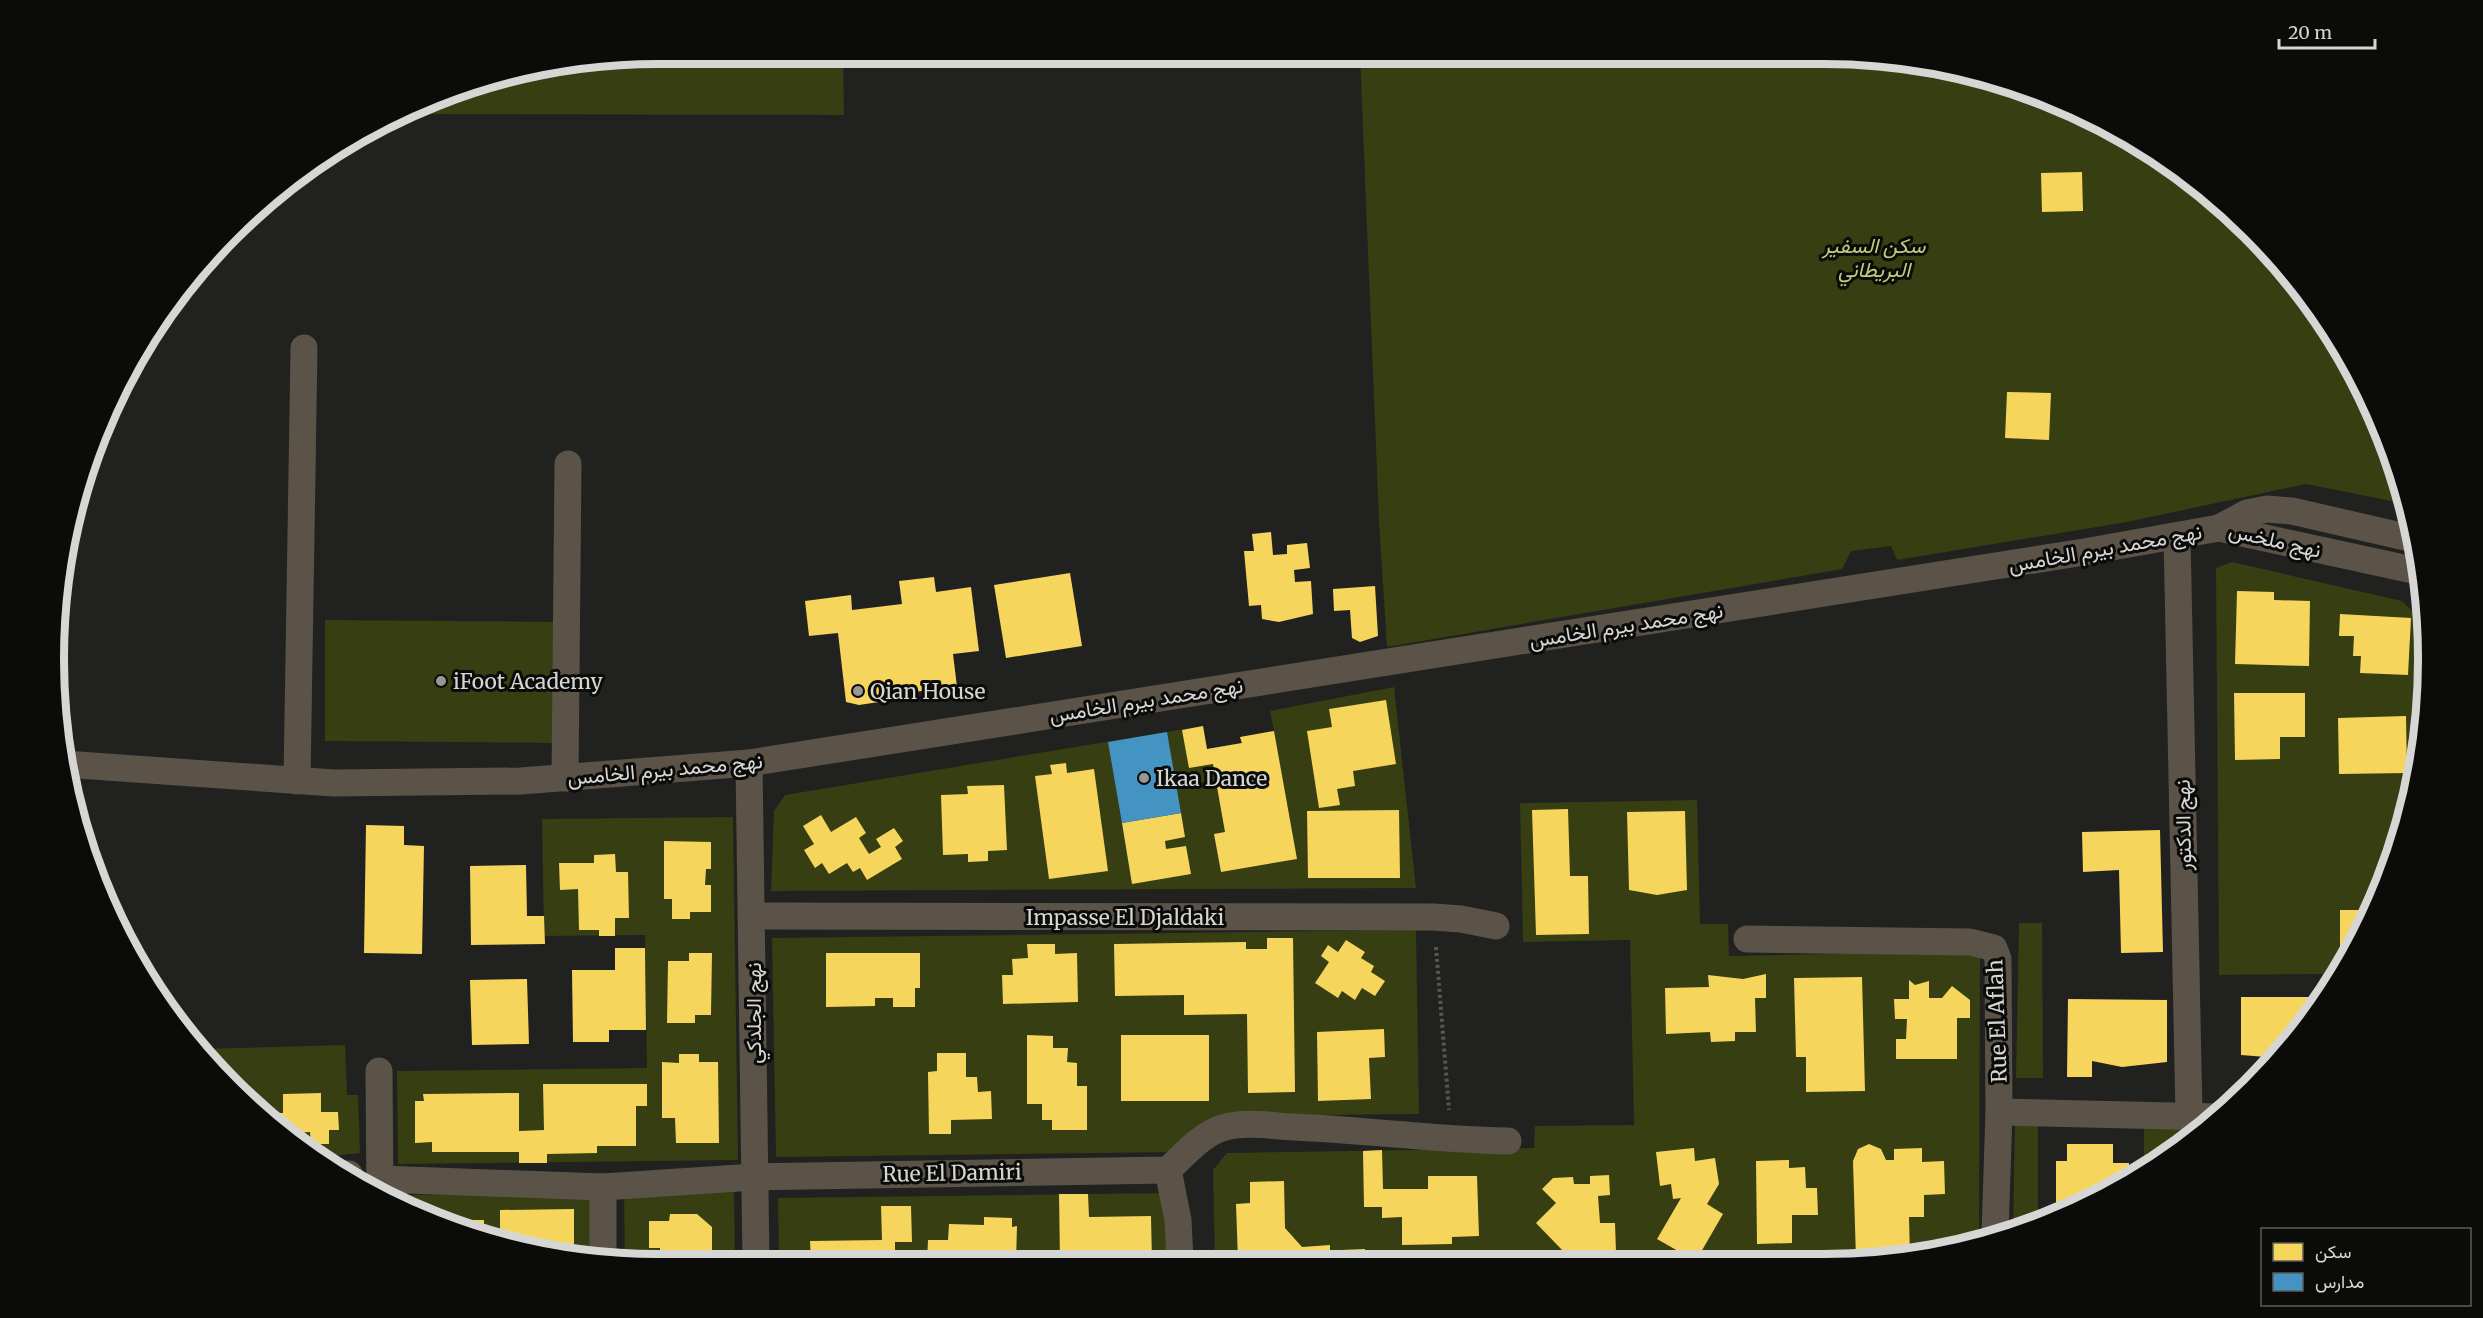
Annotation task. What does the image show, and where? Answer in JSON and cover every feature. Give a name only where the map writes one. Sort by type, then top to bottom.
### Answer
[{"type":"street","points":[[297,781],[304,348]]},
{"type":"street","points":[[566,778],[568,464]]},
{"type":"street","name":"نهج ملخس","points":[[2219,528],[2247,513],[2267,509],[2292,511],[2406,537]]},
{"type":"street","name":"نهج محمد بيرم الخامس","points":[[74,765],[297,781],[498,782],[749,763],[2219,528]]},
{"type":"street","name":"نهج ملخس","points":[[2219,528],[2411,570]]},
{"type":"street","name":"نهج الدكتور","points":[[2177,536],[2189,1114]]},
{"type":"street","name":"نهج الجلدكي","points":[[749,763],[756,1253]]},
{"type":"street","name":"Impasse El Djaldaki","points":[[752,916],[1433,917],[1461,919],[1496,927]]},
{"type":"street","name":"Rue El Aflah","points":[[1747,939],[1970,942],[1994,948],[1998,959],[1999,1112],[1995,1228]]},
{"type":"street","points":[[379,1071],[380,1184]]},
{"type":"street","points":[[1999,1112],[2204,1116]]},
{"type":"street","points":[[1180,1253],[1178,1220],[1168,1170],[1202,1139],[1223,1128],[1253,1125],[1356,1130],[1451,1140],[1508,1141]]},
{"type":"street","name":"Rue El Damiri","points":[[387,1187],[603,1187],[753,1177],[1168,1170]]},
{"type":"street","points":[[603,1187],[603,1250]]},
{"type":"path","points":[[1433,917],[1451,1140]]},
{"type":"green space","points":[[659,65],[843,65],[844,115],[422,114],[468,96],[505,85],[581,70]]},
{"type":"green space","name":"سكن السفير البريطاني","points":[[1360,65],[1863,66],[1940,76],[2015,96],[2052,110],[2121,144],[2186,187],[2216,212],[2271,267],[2296,297],[2339,362],[2373,431],[2397,502],[2306,484],[2127,522],[1897,560],[1891,546],[1851,551],[1842,569],[1387,647],[1379,522]]},
{"type":"green space","points":[[2232,562],[2402,601],[2417,616],[2417,698],[2407,775],[2398,813],[2373,887],[2357,922],[2326,976],[2325,974],[2219,975],[2216,568]]},
{"type":"green space","name":"iFoot Academy","points":[[325,620],[558,622],[557,743],[325,741]]},
{"type":"green space","points":[[1394,687],[1416,888],[771,891],[774,811],[785,795],[1203,726],[1207,749],[1241,743],[1240,737],[1274,731],[1270,711]]},
{"type":"green space","points":[[1697,800],[1700,924],[1728,924],[1729,956],[1980,951],[1979,1233],[1940,1242],[1863,1252],[1215,1253],[1213,1170],[1227,1153],[1534,1148],[1535,1126],[1634,1125],[1630,940],[1523,942],[1520,803]]},
{"type":"green space","points":[[733,817],[738,1160],[398,1164],[397,1071],[647,1068],[645,935],[544,936],[542,819]]},
{"type":"green space","points":[[2019,923],[2042,923],[2043,1078],[2016,1078]]},
{"type":"green space","points":[[1416,930],[1419,1114],[1219,1116],[1177,1152],[776,1157],[772,938]]},
{"type":"green space","points":[[345,1045],[347,1095],[358,1095],[360,1153],[332,1155],[297,1131],[267,1106],[210,1049]]},
{"type":"green space","points":[[2015,1123],[2038,1123],[2038,1213],[2013,1223]]},
{"type":"green space","points":[[2144,1123],[2196,1123],[2186,1131],[2144,1159]]},
{"type":"green space","points":[[734,1192],[735,1253],[625,1252],[624,1193]]},
{"type":"green space","points":[[591,1193],[592,1249],[543,1242],[505,1233],[468,1222],[404,1195]]},
{"type":"green space","points":[[1167,1193],[1168,1253],[779,1253],[778,1198]]},
{"type":"building: سكن","points":[[2082,172],[2083,211],[2042,212],[2041,173]]},
{"type":"building: سكن","points":[[2007,392],[2051,393],[2049,440],[2005,438]]},
{"type":"building: سكن","points":[[1271,532],[1273,555],[1287,554],[1287,545],[1307,543],[1310,568],[1294,570],[1295,582],[1311,581],[1313,614],[1279,622],[1262,619],[1261,605],[1249,606],[1244,551],[1254,551],[1252,534]]},
{"type":"building: سكن","points":[[1070,573],[1082,646],[1006,658],[994,585]]},
{"type":"building: سكن","points":[[934,577],[936,592],[971,587],[979,651],[953,654],[957,687],[913,692],[899,699],[859,705],[846,702],[838,633],[809,636],[805,601],[851,595],[852,610],[902,604],[899,581]]},
{"type":"building: سكن","points":[[1375,586],[1378,636],[1360,642],[1352,638],[1350,610],[1334,611],[1333,589]]},
{"type":"building: سكن","points":[[2237,591],[2274,592],[2274,600],[2310,601],[2309,666],[2235,664]]},
{"type":"building: سكن","points":[[2340,614],[2411,618],[2408,675],[2360,673],[2361,656],[2353,656],[2354,636],[2339,636]]},
{"type":"building: سكن","points":[[2234,693],[2305,693],[2305,737],[2280,737],[2280,759],[2235,760]]},
{"type":"building: سكن","points":[[1386,700],[1396,764],[1353,771],[1355,786],[1337,789],[1340,805],[1319,808],[1307,731],[1332,727],[1329,709]]},
{"type":"building: سكن","points":[[2406,716],[2407,773],[2339,774],[2338,718]]},
{"type":"building: سكن","points":[[1203,726],[1207,749],[1242,743],[1240,737],[1274,731],[1297,859],[1221,872],[1214,834],[1225,832],[1213,764],[1189,768],[1182,730]]},
{"type":"building: سكن","points":[[1066,763],[1067,773],[1094,769],[1108,871],[1049,879],[1035,776],[1052,774],[1050,765]]},
{"type":"building: سكن","points":[[1004,785],[1007,850],[988,851],[988,861],[968,862],[968,854],[943,855],[941,795],[968,794],[967,786]]},
{"type":"building: سكن","points":[[1568,809],[1570,876],[1588,876],[1589,934],[1536,935],[1532,810]]},
{"type":"building: سكن","points":[[1399,810],[1400,878],[1308,878],[1307,811]]},
{"type":"building: سكن","points":[[1685,811],[1687,890],[1657,895],[1629,890],[1627,812]]},
{"type":"building: سكن","points":[[1181,813],[1185,837],[1165,841],[1166,849],[1186,846],[1191,874],[1132,884],[1122,823]]},
{"type":"building: سكن","points":[[821,815],[831,832],[856,817],[866,833],[859,838],[869,854],[881,847],[876,839],[894,828],[903,841],[895,847],[902,859],[867,880],[860,868],[853,872],[847,863],[829,874],[822,863],[815,868],[804,850],[814,844],[803,826]]},
{"type":"building: سكن","points":[[366,825],[404,826],[404,845],[424,846],[422,954],[364,953]]},
{"type":"building: سكن","points":[[2160,830],[2163,952],[2121,953],[2119,870],[2083,872],[2082,832]]},
{"type":"building: سكن","points":[[664,841],[711,842],[711,869],[706,869],[705,885],[711,885],[711,912],[690,912],[690,919],[672,919],[672,899],[664,899]]},
{"type":"building: سكن","points":[[615,854],[616,872],[628,872],[629,918],[615,918],[615,936],[599,936],[599,930],[579,930],[578,889],[560,890],[559,863],[594,863],[594,855]]},
{"type":"building: سكن","points":[[526,865],[527,916],[544,916],[545,944],[471,945],[470,866]]},
{"type":"building: سكن","points":[[2340,910],[2362,910],[2357,922],[2340,954]]},
{"type":"building: سكن","points":[[1267,938],[1293,938],[1295,1092],[1248,1093],[1247,1014],[1184,1015],[1184,995],[1115,996],[1114,944],[1246,942],[1246,949],[1267,949]]},
{"type":"building: سكن","points":[[1346,940],[1365,952],[1361,958],[1374,966],[1371,972],[1385,981],[1375,996],[1362,988],[1355,1000],[1342,991],[1338,998],[1315,983],[1329,962],[1321,956],[1328,945],[1338,952]]},
{"type":"building: سكن","points":[[1027,944],[1055,944],[1055,954],[1077,953],[1078,1002],[1003,1004],[1002,975],[1013,975],[1012,959],[1028,958]]},
{"type":"building: سكن","points":[[615,948],[645,948],[646,1030],[609,1030],[609,1042],[573,1042],[572,970],[615,970]]},
{"type":"building: سكن","points":[[689,953],[712,953],[711,1015],[695,1015],[695,1023],[667,1023],[668,961],[689,961]]},
{"type":"building: سكن","points":[[826,953],[920,953],[920,988],[915,988],[915,1007],[893,1007],[893,998],[875,998],[875,1006],[826,1007]]},
{"type":"building: سكن","points":[[1766,974],[1766,998],[1755,998],[1756,1032],[1735,1032],[1735,1041],[1711,1042],[1710,1032],[1666,1034],[1665,988],[1709,987],[1708,975],[1743,979]]},
{"type":"building: سكن","points":[[1862,977],[1865,1091],[1806,1092],[1806,1057],[1796,1057],[1794,978]]},
{"type":"building: سكن","points":[[527,979],[529,1044],[472,1045],[470,980]]},
{"type":"building: سكن","points":[[1909,980],[1915,985],[1929,981],[1929,998],[1942,998],[1952,986],[1970,1000],[1970,1018],[1957,1018],[1957,1059],[1896,1059],[1896,1039],[1906,1039],[1907,1019],[1895,1019],[1894,999],[1909,999]]},
{"type":"building: سكن","points":[[2241,997],[2312,997],[2296,1021],[2265,1057],[2241,1055]]},
{"type":"building: سكن","points":[[2068,999],[2167,1000],[2167,1062],[2122,1067],[2092,1061],[2092,1077],[2067,1077]]},
{"type":"building: سكن","points":[[1384,1029],[1385,1057],[1369,1058],[1371,1099],[1318,1101],[1317,1032]]},
{"type":"building: سكن","points":[[1027,1035],[1053,1036],[1053,1048],[1068,1048],[1067,1062],[1077,1063],[1077,1086],[1087,1086],[1087,1130],[1052,1130],[1052,1120],[1042,1120],[1042,1104],[1027,1104]]},
{"type":"building: سكن","points":[[1121,1035],[1209,1035],[1209,1101],[1121,1101]]},
{"type":"building: سكن","points":[[937,1053],[966,1053],[966,1077],[977,1077],[978,1092],[991,1091],[992,1119],[951,1120],[951,1134],[929,1134],[928,1072],[937,1071]]},
{"type":"building: سكن","points":[[679,1054],[699,1054],[699,1062],[718,1062],[719,1143],[676,1143],[675,1118],[662,1118],[662,1062],[679,1063]]},
{"type":"building: سكن","points":[[543,1084],[647,1084],[647,1106],[636,1106],[636,1146],[597,1146],[597,1153],[547,1154],[547,1163],[519,1163],[519,1152],[432,1152],[432,1142],[415,1143],[415,1101],[424,1101],[423,1094],[519,1093],[519,1131],[544,1130]]},
{"type":"building: سكن","points":[[321,1093],[321,1112],[338,1112],[339,1130],[329,1130],[329,1144],[316,1144],[311,1140],[310,1132],[299,1132],[275,1113],[283,1113],[283,1094]]},
{"type":"building: سكن","points":[[1869,1144],[1881,1149],[1886,1160],[1894,1160],[1894,1149],[1922,1148],[1922,1162],[1944,1161],[1945,1194],[1924,1195],[1924,1217],[1909,1217],[1910,1247],[1856,1252],[1853,1161],[1858,1149]]},
{"type":"building: سكن","points":[[2067,1144],[2113,1144],[2113,1163],[2129,1163],[2129,1169],[2056,1206],[2056,1161],[2067,1161]]},
{"type":"building: سكن","points":[[1694,1148],[1695,1161],[1715,1158],[1719,1184],[1707,1204],[1723,1214],[1700,1253],[1682,1253],[1657,1239],[1681,1198],[1673,1199],[1671,1184],[1660,1186],[1656,1152]]},
{"type":"building: سكن","points":[[1382,1150],[1383,1189],[1428,1189],[1428,1176],[1477,1176],[1479,1236],[1452,1237],[1452,1244],[1402,1245],[1402,1217],[1382,1218],[1382,1207],[1364,1207],[1363,1151]]},
{"type":"building: سكن","points":[[1789,1160],[1789,1168],[1805,1167],[1806,1188],[1817,1188],[1818,1215],[1792,1215],[1792,1243],[1757,1244],[1756,1161]]},
{"type":"building: سكن","points":[[1609,1175],[1610,1195],[1598,1196],[1600,1223],[1615,1223],[1616,1252],[1562,1253],[1563,1251],[1536,1223],[1556,1203],[1542,1189],[1553,1178],[1573,1177],[1574,1184],[1590,1184],[1590,1176]]},
{"type":"building: سكن","points":[[1284,1181],[1285,1228],[1302,1247],[1330,1245],[1330,1253],[1238,1253],[1236,1204],[1250,1203],[1250,1182]]},
{"type":"building: سكن","points":[[1059,1194],[1088,1194],[1089,1217],[1151,1216],[1152,1253],[1060,1253]]},
{"type":"building: سكن","points":[[881,1206],[911,1206],[912,1242],[895,1242],[895,1253],[811,1253],[810,1241],[882,1240]]},
{"type":"building: سكن","points":[[574,1209],[574,1247],[492,1229],[500,1229],[500,1210]]},
{"type":"building: سكن","points":[[670,1214],[697,1214],[712,1227],[712,1253],[660,1253],[660,1248],[649,1248],[649,1221],[669,1221]]},
{"type":"building: سكن","points":[[984,1217],[1012,1218],[1012,1227],[1017,1226],[1016,1253],[927,1253],[928,1240],[948,1240],[949,1224],[984,1225]]},
{"type":"building: سكن","points":[[468,1220],[484,1220],[484,1227],[468,1222]]},
{"type":"building: سكن","points":[[1365,1249],[1365,1253],[1341,1253],[1341,1250]]},
{"type":"building: مدارس","name":"Ikaa Dance","points":[[1167,732],[1181,813],[1122,823],[1108,742]]},
{"type":"place","name":"iFoot Academy","points":[[441,681]]},
{"type":"place","name":"Qian House","points":[[858,691]]},
{"type":"place","name":"Ikaa Dance","points":[[1144,778]]}]
